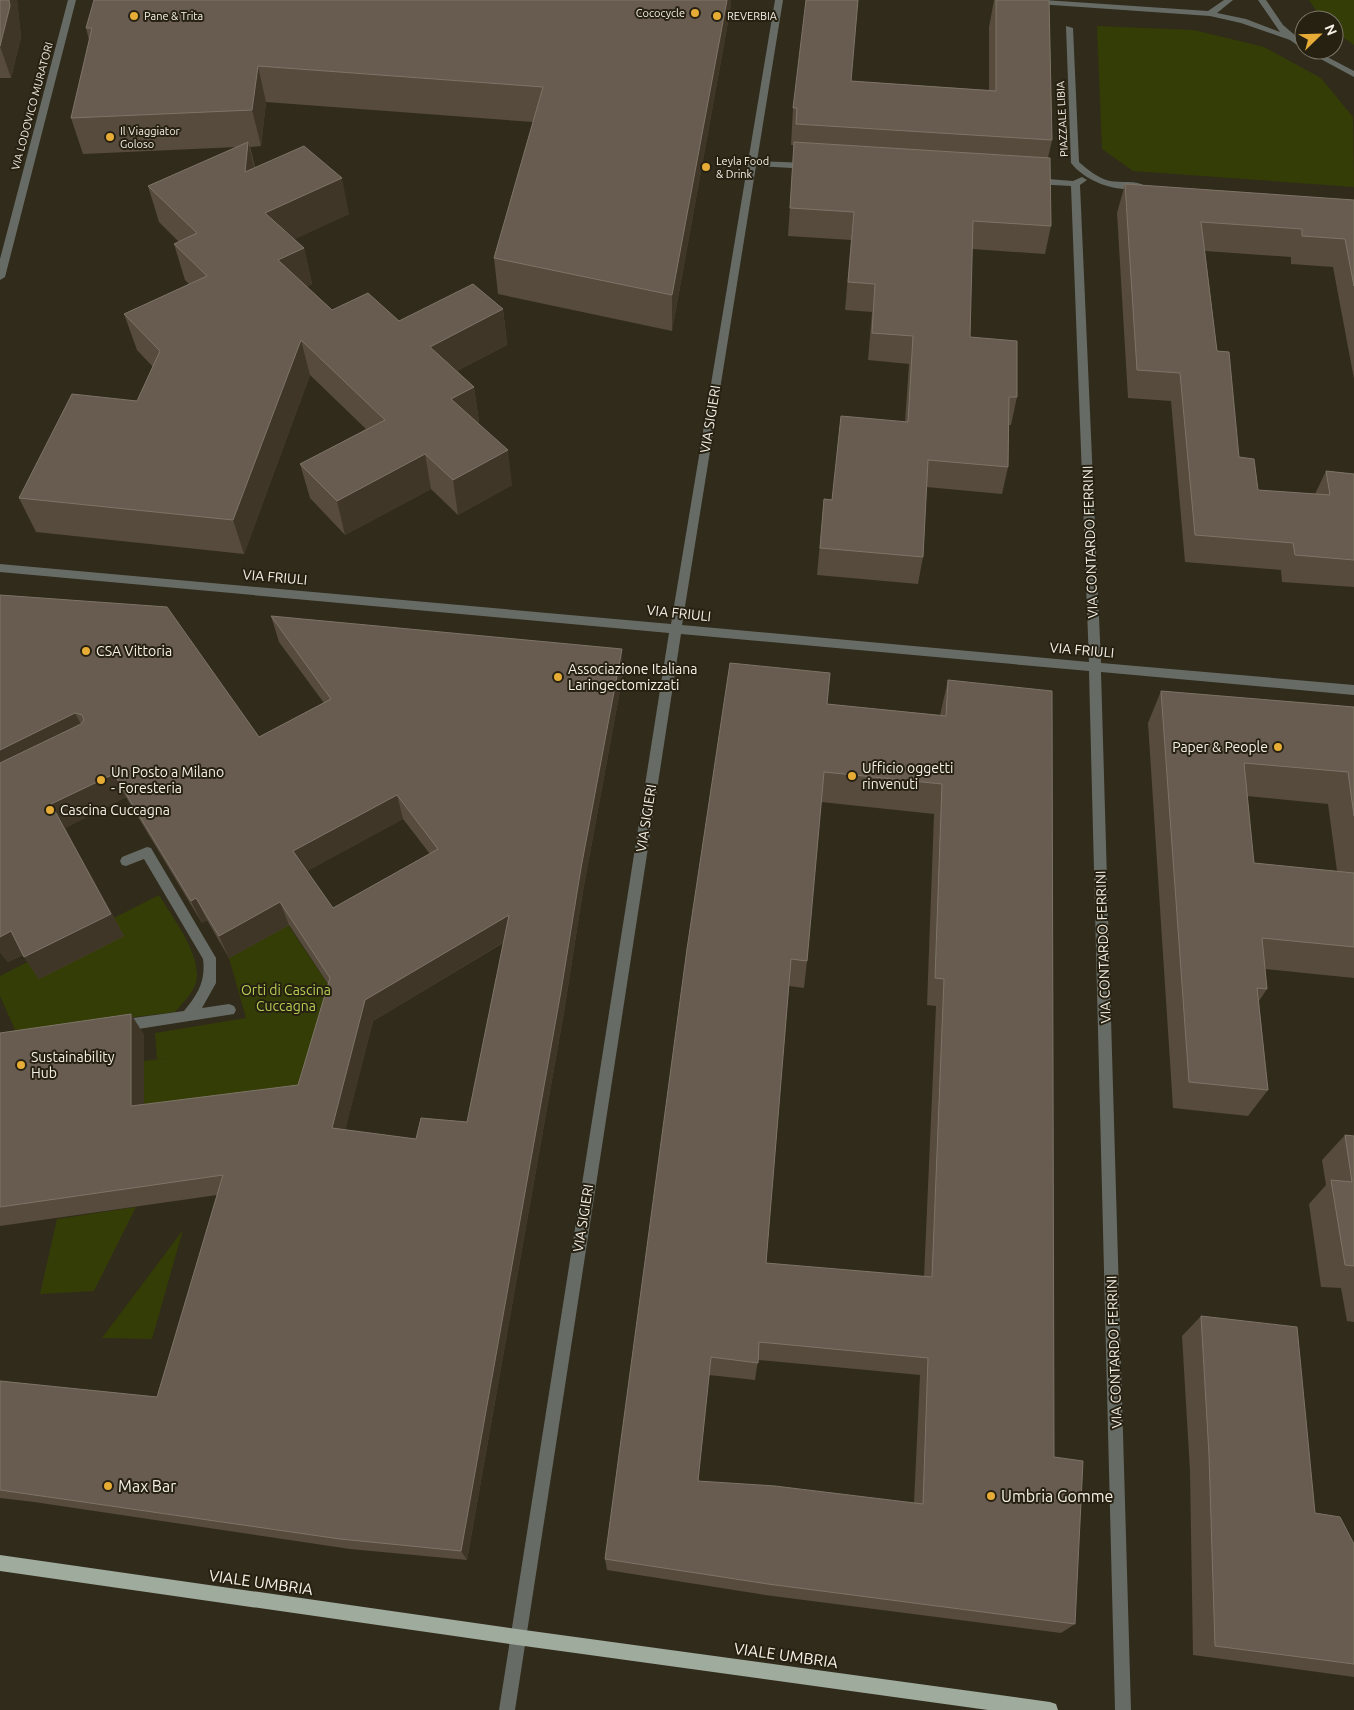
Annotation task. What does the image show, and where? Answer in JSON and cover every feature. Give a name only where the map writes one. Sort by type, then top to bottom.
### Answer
[{"type":"main road","name":"VIALE UMBRIA","points":[[0,1564],[517,1638],[1050,1710]]},
{"type":"street","name":"VIA LODOVICO MURATORI","points":[[0,277],[72,0]]},
{"type":"street","name":"VIA SIGIERI","points":[[517,1638],[676,628],[779,0]]},
{"type":"street","points":[[1009,0],[1079,2],[1210,14],[1243,21],[1294,41]]},
{"type":"street","points":[[1210,14],[1229,0]]},
{"type":"street","points":[[1262,0],[1274,19],[1290,38]]},
{"type":"street","name":"PIAZZALE LIBIA","points":[[1069,28],[1075,163],[1088,177]]},
{"type":"street","points":[[1327,60],[1354,74]]},
{"type":"street","points":[[753,163],[820,167]]},
{"type":"street","points":[[1030,181],[1075,184],[1088,177],[1107,184],[1146,187]]},
{"type":"street","name":"VIA CONTARDO FERRINI","points":[[1075,184],[1095,666],[1124,1710]]},
{"type":"street","name":"VIA FRIULI","points":[[0,568],[1354,690]]},
{"type":"street","points":[[126,861],[147,852],[209,958],[211,969],[210,984],[206,994],[188,1016]]},
{"type":"street","points":[[109,1027],[229,1010]]},
{"type":"street","points":[[507,1710],[517,1638]]},
{"type":"green space","points":[[1309,0],[1354,0],[1354,45],[1344,38],[1344,10],[1316,10]]},
{"type":"green space","points":[[1097,26],[1194,30],[1264,47],[1321,78],[1353,117],[1354,187],[1133,171],[1102,149]]},
{"type":"green space","points":[[159,895],[191,949],[197,972],[196,983],[192,991],[175,1012],[16,1032],[0,996],[0,976]]},
{"type":"green space","name":"Orti di Cascina Cuccagna","points":[[288,925],[338,999],[307,1105],[157,1124],[0,1081],[166,1058],[157,1059],[155,1033],[246,1018],[229,958]]},
{"type":"green space","points":[[136,1207],[94,1291],[40,1294],[57,1219]]},
{"type":"green space","points":[[183,1230],[152,1339],[102,1338]]},
{"type":"building","points":[[0,0],[9,0],[10,6],[0,46]]},
{"type":"building","points":[[94,0],[727,0],[672,295],[494,258],[543,87],[258,66],[252,110],[71,118],[92,28],[86,28]]},
{"type":"building","points":[[806,0],[858,0],[851,81],[996,91],[996,0],[1049,0],[1052,140],[796,124],[797,108],[793,108]]},
{"type":"building","points":[[248,142],[245,172],[304,146],[342,178],[265,213],[304,248],[278,260],[332,310],[368,293],[399,321],[473,284],[503,309],[430,347],[474,387],[451,399],[508,450],[453,480],[425,454],[337,501],[300,464],[385,420],[301,340],[233,520],[19,498],[72,394],[137,401],[160,351],[124,314],[207,276],[174,244],[197,233],[148,186]]},
{"type":"building","points":[[794,142],[1050,158],[1051,226],[973,221],[970,337],[1017,341],[1017,397],[1009,397],[1008,467],[928,460],[923,557],[820,548],[824,499],[832,500],[841,416],[908,422],[913,336],[872,333],[875,284],[848,282],[854,212],[790,208]]},
{"type":"building","points":[[1125,184],[1354,200],[1354,286],[1345,239],[1302,236],[1302,229],[1201,222],[1217,351],[1229,352],[1239,457],[1254,459],[1258,490],[1330,495],[1326,471],[1354,474],[1354,560],[1295,555],[1293,543],[1195,535],[1180,373],[1137,370]]},
{"type":"building","points":[[0,595],[167,607],[259,737],[331,699],[271,616],[622,649],[581,868],[561,991],[461,1551],[340,1539],[0,1490],[0,1381],[157,1397],[223,1175],[0,1207],[0,1033],[131,1014],[131,1106],[298,1085],[330,978],[280,902],[219,936],[196,898],[191,901],[114,774],[51,804],[111,914],[24,957],[11,931],[0,937],[0,763],[81,724],[84,720],[82,715],[75,713],[0,750]],"holes":[[[397,795],[438,849],[333,908],[293,851]],[[509,915],[467,1122],[421,1118],[416,1139],[332,1128],[365,1000]]]},
{"type":"building","points":[[730,663],[830,673],[827,704],[946,716],[948,680],[1052,691],[1054,1457],[1083,1461],[1075,1624],[768,1584],[605,1559],[687,949]],"holes":[[[824,772],[942,784],[935,978],[944,979],[932,1277],[766,1263],[791,959],[807,961]],[[759,1342],[928,1358],[923,1504],[775,1486],[698,1481],[711,1357],[758,1363]]]},
{"type":"building","points":[[1161,691],[1354,707],[1354,816],[1348,772],[1244,763],[1254,863],[1354,873],[1354,947],[1262,938],[1267,989],[1257,988],[1268,1090],[1189,1082]]},
{"type":"building","points":[[1345,1135],[1354,1136],[1354,1266],[1345,1265],[1331,1180],[1352,1182]]},
{"type":"building","points":[[1201,1316],[1297,1327],[1315,1513],[1340,1517],[1354,1544],[1354,1664],[1215,1646],[1209,1455]]},
{"type":"place","name":"Cococycle","points":[[695,13]]},
{"type":"place","name":"Pane & Trita","points":[[134,16]]},
{"type":"place","name":"REVERBIA","points":[[717,16]]},
{"type":"place","name":"Il Viaggiator Goloso","points":[[110,137]]},
{"type":"place","name":"Leyla Food & Drink","points":[[706,167]]},
{"type":"place","name":"CSA Vittoria","points":[[86,651]]},
{"type":"place","name":"Associazione Italiana Laringectomizzati","points":[[558,677]]},
{"type":"place","name":"Paper & People","points":[[1278,747]]},
{"type":"place","name":"Ufficio oggetti rinvenuti","points":[[852,776]]},
{"type":"place","name":"Un Posto a Milano - Foresteria","points":[[101,780]]},
{"type":"place","name":"Cascina Cuccagna","points":[[50,810]]},
{"type":"place","name":"Sustainability Hub","points":[[21,1065]]},
{"type":"place","name":"Max Bar","points":[[108,1486]]},
{"type":"place","name":"Umbria Gomme","points":[[991,1496]]}]
